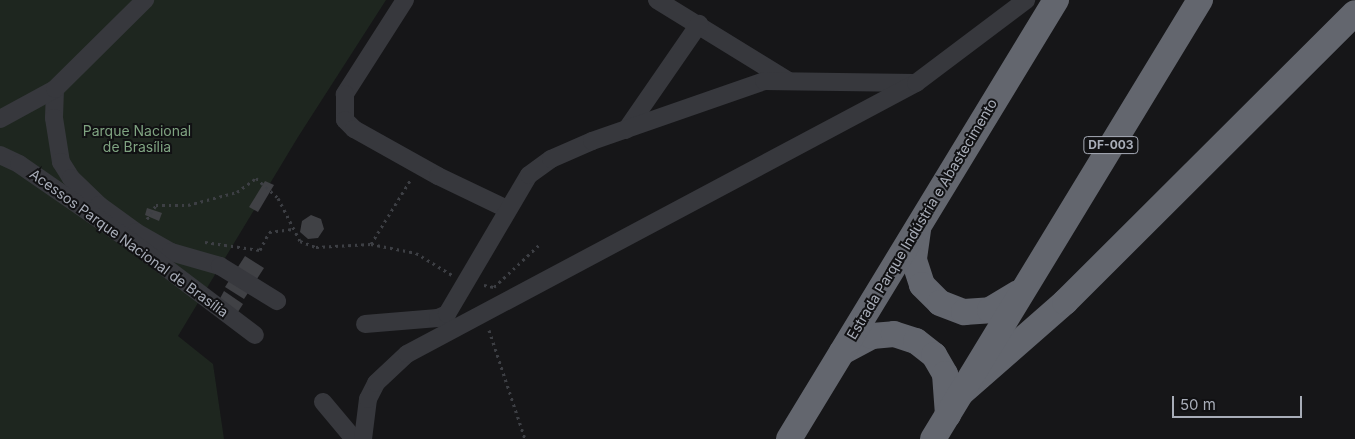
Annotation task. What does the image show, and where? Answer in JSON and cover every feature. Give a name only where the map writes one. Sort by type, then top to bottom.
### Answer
[{"type":"highway","name":"Estrada Parque Indústria e Abastecimento","points":[[789,439],[1056,0]]},
{"type":"highway","name":"DF-003","points":[[933,439],[1021,291],[1200,0]]},
{"type":"highway","points":[[841,353],[872,336],[894,334],[916,341],[934,355],[945,374],[954,404],[1065,302],[1355,13]]},
{"type":"highway","points":[[918,225],[914,260],[922,285],[940,303],[964,312],[990,310],[1021,291]]},
{"type":"lane","points":[[0,119],[56,89],[145,0]]},
{"type":"lane","points":[[405,0],[346,94],[343,109],[345,120],[354,129],[419,165],[507,209]]},
{"type":"lane","points":[[657,0],[699,24],[787,80]]},
{"type":"lane","points":[[363,439],[368,399],[376,383],[397,362],[422,345],[916,83],[1026,0]]},
{"type":"lane","points":[[626,130],[699,24]]},
{"type":"lane","points":[[365,324],[422,319],[447,314],[528,175],[551,159],[764,81],[916,83]]},
{"type":"lane","name":"Acessos Parque Nacional de Brasília","points":[[56,89],[54,118],[61,162],[71,178],[99,204],[136,232],[171,252],[220,266],[276,301]]},
{"type":"lane","name":"Acessos Parque Nacional de Brasília","points":[[0,155],[19,164],[109,226],[255,335]]},
{"type":"lane","points":[[422,319],[422,345]]},
{"type":"lane","points":[[323,402],[354,439]]},
{"type":"path","points":[[371,244],[419,165]]},
{"type":"path","points":[[136,232],[148,219],[156,205],[188,205],[237,192],[256,178],[278,198],[300,241],[316,247],[371,244],[416,253],[464,283],[494,287],[539,245]]},
{"type":"path","points":[[148,219],[155,223]]},
{"type":"path","points":[[200,242],[224,243],[260,250],[269,232],[293,229]]},
{"type":"path","points":[[484,312],[525,439]]},
{"type":"green space","name":"Parque Nacional de Brasília","points":[[0,0],[386,0],[298,137],[178,336],[213,364],[224,439],[0,439]]},
{"type":"building","points":[[265,181],[274,185],[258,212],[249,207]]},
{"type":"building","points":[[147,208],[162,213],[159,221],[145,215]]},
{"type":"building","points":[[311,215],[321,219],[324,229],[318,238],[308,239],[300,232],[302,221]]},
{"type":"building","points":[[245,256],[264,268],[244,299],[225,287]]},
{"type":"building","points":[[224,291],[243,304],[236,315],[217,304]]}]
